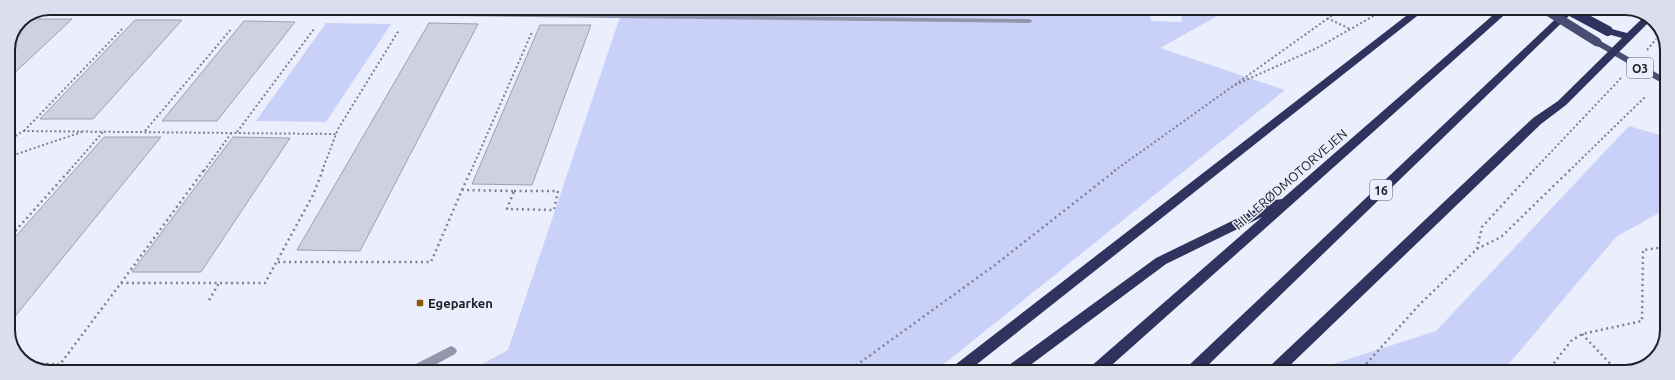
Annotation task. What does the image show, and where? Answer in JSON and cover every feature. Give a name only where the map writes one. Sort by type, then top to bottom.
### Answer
[{"type":"highway","points":[[965,365],[1413,15]]},
{"type":"highway","name":"HILLERØDMOTORVEJEN","points":[[1102,365],[1499,15]]},
{"type":"highway","name":"16","points":[[1198,365],[1565,15]]},
{"type":"highway","points":[[1578,15],[1608,31],[1628,37]]},
{"type":"highway","points":[[1280,365],[1531,126],[1562,103],[1644,22]]},
{"type":"highway","points":[[1020,365],[1162,261],[1295,195]]},
{"type":"main road","name":"O3","points":[[1554,15],[1660,79]]},
{"type":"street","points":[[539,15],[1029,21]]},
{"type":"street","points":[[425,365],[451,351]]},
{"type":"path","points":[[15,136],[23,131],[134,15]]},
{"type":"path","points":[[144,132],[243,15]]},
{"type":"path","points":[[236,133],[324,15]]},
{"type":"path","points":[[121,283],[265,283],[313,195],[336,134],[408,15]]},
{"type":"path","points":[[277,262],[431,262],[539,15]]},
{"type":"path","points":[[857,365],[994,265],[1108,175],[1331,15]]},
{"type":"path","points":[[1230,88],[1317,48],[1375,15]]},
{"type":"path","points":[[1327,18],[1350,29]]},
{"type":"path","points":[[1477,249],[1482,227],[1558,143],[1625,74]]},
{"type":"path","points":[[1365,365],[1419,305],[1477,249],[1501,237],[1646,96]]},
{"type":"path","points":[[23,131],[336,134]]},
{"type":"path","points":[[15,155],[84,131]]},
{"type":"path","points":[[15,231],[103,131]]},
{"type":"path","points":[[43,364],[60,364],[232,132]]},
{"type":"path","points":[[462,190],[514,190],[544,190],[558,191],[554,210],[507,209],[514,190]]},
{"type":"path","points":[[1552,365],[1571,341],[1582,334],[1642,321],[1643,250],[1660,248]]},
{"type":"path","points":[[209,300],[219,283]]},
{"type":"path","points":[[1582,334],[1611,365]]},
{"type":"shaded area","points":[[621,15],[1149,15],[1152,21],[1181,22],[1182,15],[1219,15],[1160,48],[1285,90],[943,365],[480,365],[508,350]]},
{"type":"shaded area","points":[[326,23],[391,24],[326,122],[256,121]]},
{"type":"shaded area","points":[[1629,126],[1660,135],[1660,212],[1616,237],[1508,365],[1330,365],[1436,331]]},
{"type":"building","points":[[35,19],[72,19],[15,72],[16,43],[25,25]]},
{"type":"building","points":[[135,20],[182,20],[93,119],[40,119]]},
{"type":"building","points":[[244,21],[295,22],[217,121],[162,121]]},
{"type":"building","points":[[429,23],[478,24],[360,251],[297,250]]},
{"type":"building","points":[[540,25],[591,25],[532,185],[472,184]]},
{"type":"building","points":[[104,137],[161,137],[15,316],[15,237]]},
{"type":"building","points":[[233,137],[290,138],[201,272],[132,272]]},
{"type":"place","name":"Egeparken","points":[[420,303]]}]
